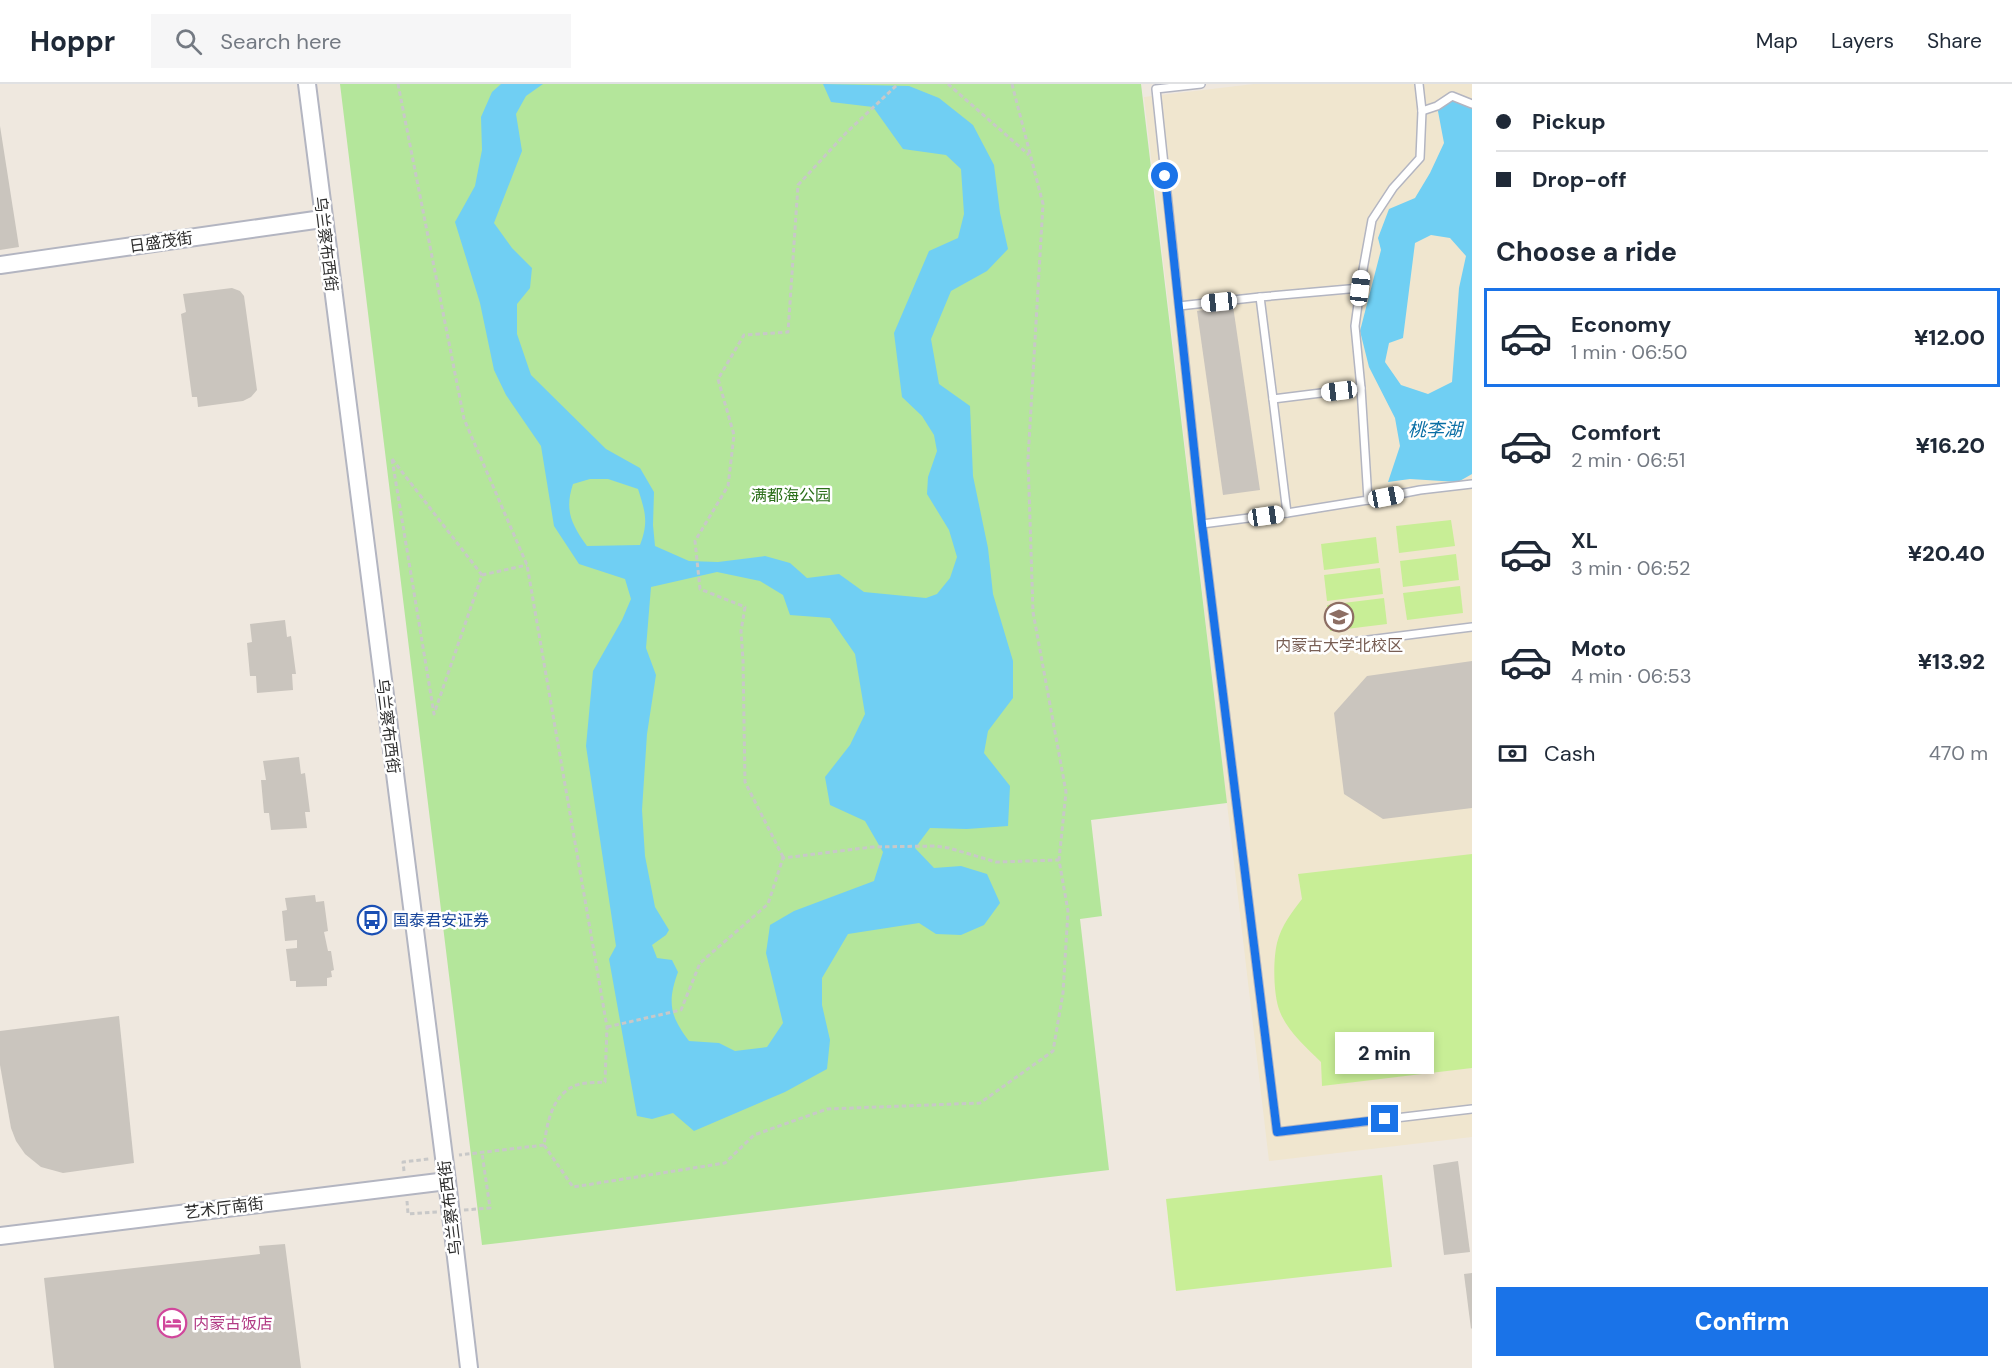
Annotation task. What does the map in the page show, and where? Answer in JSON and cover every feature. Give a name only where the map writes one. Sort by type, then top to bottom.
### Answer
[{"type":"street","name":"乌兰察布西街","points":[[307,84],[322,219],[447,1181],[469,1368]]},
{"type":"street","name":"日盛茂街","points":[[0,265],[322,219]]},
{"type":"street","name":"艺术厅南街","points":[[0,1236],[447,1181]]},
{"type":"lane","points":[[1201,84],[1156,89],[1202,524],[1277,1132],[1472,1109]]},
{"type":"lane","points":[[1368,500],[1355,326],[1372,220],[1393,188],[1420,158],[1422,111],[1419,84]]},
{"type":"lane","points":[[1422,111],[1437,106],[1452,96],[1472,104]]},
{"type":"lane","points":[[1179,306],[1360,288]]},
{"type":"lane","points":[[1260,297],[1287,513]]},
{"type":"lane","points":[[1273,399],[1361,388]]},
{"type":"lane","points":[[1202,524],[1472,484]]},
{"type":"lane","points":[[1312,647],[1472,627]]},
{"type":"path","points":[[398,84],[464,419],[527,565],[607,1027],[605,1082],[573,1086],[558,1098],[548,1122],[544,1146],[573,1187],[725,1163],[754,1135],[827,1109],[980,1103],[1053,1051],[1063,993],[1068,910],[1059,860],[1065,792],[1033,612],[1028,459],[1043,204],[1012,84]]},
{"type":"path","points":[[607,1027],[681,1010],[700,963],[768,904],[783,858],[745,782],[741,631],[745,607],[700,589],[695,541],[728,486],[734,435],[718,379],[744,334],[788,332],[798,185],[846,133],[898,84]]},
{"type":"path","points":[[948,84],[1031,156]]},
{"type":"path","points":[[392,459],[482,575],[434,714],[392,459]]},
{"type":"path","points":[[482,575],[527,565]]},
{"type":"path","points":[[783,858],[872,847],[935,846],[996,862],[1059,860]]},
{"type":"path","points":[[482,1153],[544,1146]]},
{"type":"shaded area","name":"内蒙古大学北校区","points":[[1254,84],[1472,84],[1472,1137],[1269,1161],[1144,97]]},
{"type":"green space","name":"满都海公园","points":[[340,84],[1141,84],[1227,803],[1091,820],[1102,916],[1080,919],[1109,1170],[482,1245]]},
{"type":"green space","points":[[1451,520],[1455,546],[1399,553],[1396,526]]},
{"type":"green space","points":[[1376,537],[1379,563],[1324,570],[1321,544]]},
{"type":"green space","points":[[1456,554],[1459,580],[1403,587],[1400,561]]},
{"type":"green space","points":[[1380,568],[1383,594],[1327,601],[1324,575]]},
{"type":"green space","points":[[1460,586],[1463,613],[1407,620],[1403,593]]},
{"type":"green space","points":[[1384,598],[1387,624],[1330,631],[1327,605]]},
{"type":"green space","points":[[1472,854],[1472,1068],[1322,1086],[1321,1062],[1298,1039],[1283,1019],[1275,987],[1277,943],[1287,920],[1302,899],[1298,874]]},
{"type":"green space","points":[[1382,1175],[1392,1267],[1176,1291],[1166,1199]]},
{"type":"water","points":[[501,84],[543,84],[526,96],[516,114],[522,151],[494,223],[512,248],[532,268],[530,288],[517,304],[517,334],[531,375],[606,449],[640,468],[654,492],[655,546],[689,561],[718,562],[765,556],[790,563],[807,578],[839,574],[864,592],[926,598],[937,594],[950,578],[957,557],[949,530],[927,494],[928,477],[937,451],[934,435],[922,416],[902,397],[894,333],[929,251],[958,238],[964,214],[961,169],[946,155],[903,149],[873,107],[831,102],[823,84],[909,86],[939,98],[973,125],[994,165],[1000,213],[1008,249],[987,271],[951,291],[931,339],[939,384],[970,406],[973,476],[988,548],[993,594],[1013,661],[1013,698],[988,731],[984,753],[1010,786],[1008,826],[967,829],[930,828],[915,848],[934,868],[961,866],[987,874],[1000,903],[984,925],[961,935],[936,934],[919,923],[848,934],[822,978],[822,1005],[830,1040],[827,1069],[785,1092],[694,1131],[673,1113],[652,1119],[637,1116],[609,959],[616,946],[586,746],[593,671],[622,620],[631,599],[625,579],[579,564],[554,526],[541,446],[506,395],[494,370],[480,303],[455,222],[475,186],[482,150],[481,117],[492,92]],"holes":[[[590,479],[608,479],[638,489],[645,517],[640,545],[587,546],[571,517],[569,502],[573,484]],[[717,572],[760,581],[783,595],[790,615],[830,618],[855,654],[865,714],[850,745],[825,777],[830,805],[865,821],[883,852],[874,881],[794,911],[770,925],[766,953],[783,1023],[767,1047],[735,1051],[719,1043],[689,1041],[674,1016],[672,992],[678,972],[672,960],[657,958],[652,945],[669,930],[655,907],[645,856],[642,810],[647,734],[656,675],[646,648],[651,587]]]},
{"type":"water","name":"桃李湖","points":[[1452,96],[1472,104],[1472,474],[1458,482],[1410,479],[1388,482],[1400,446],[1395,418],[1369,367],[1360,331],[1381,250],[1378,238],[1389,209],[1415,198],[1444,143],[1437,106]],"holes":[[[1431,235],[1450,238],[1466,256],[1459,288],[1452,382],[1428,394],[1401,385],[1385,362],[1389,343],[1403,338],[1415,243]]]},
{"type":"building","points":[[0,126],[19,247],[0,250]]},
{"type":"building","points":[[232,288],[240,291],[244,296],[257,390],[243,401],[198,407],[197,397],[192,397],[181,314],[186,312],[183,294]]},
{"type":"building","points":[[1233,306],[1260,490],[1223,495],[1197,311]]},
{"type":"building","points":[[285,620],[287,637],[291,636],[296,674],[292,674],[293,690],[257,693],[256,676],[250,676],[247,643],[252,642],[250,624]]},
{"type":"building","points":[[1472,661],[1472,808],[1383,819],[1344,794],[1334,713],[1367,676]]},
{"type":"building","points":[[299,757],[301,774],[305,773],[310,812],[305,812],[307,828],[271,830],[269,813],[264,813],[261,780],[266,780],[263,761]]},
{"type":"building","points":[[315,895],[316,902],[324,901],[328,931],[324,932],[328,951],[331,951],[334,970],[331,971],[332,977],[327,978],[327,986],[296,987],[296,981],[290,981],[286,949],[297,948],[297,940],[285,941],[282,911],[287,910],[285,898]]},
{"type":"building","points":[[119,1016],[134,1163],[63,1173],[41,1167],[25,1154],[11,1128],[0,1065],[0,1031]]},
{"type":"building","points":[[1458,1161],[1470,1252],[1444,1255],[1433,1165]]},
{"type":"building","name":"内蒙古饭店","points":[[285,1244],[301,1368],[54,1368],[44,1278],[260,1254],[259,1246]]},
{"type":"building","points":[[1472,1273],[1472,1328],[1471,1329],[1464,1274]]},
{"type":"place","name":"内蒙古大学北校区","points":[[1339,617]]},
{"type":"place","name":"国泰君安证券","points":[[372,920]]},
{"type":"place","name":"内蒙古饭店","points":[[172,1323]]},
{"type":"route","points":[[1165,176],[1202,524],[1277,1132],[1385,1119]]}]
